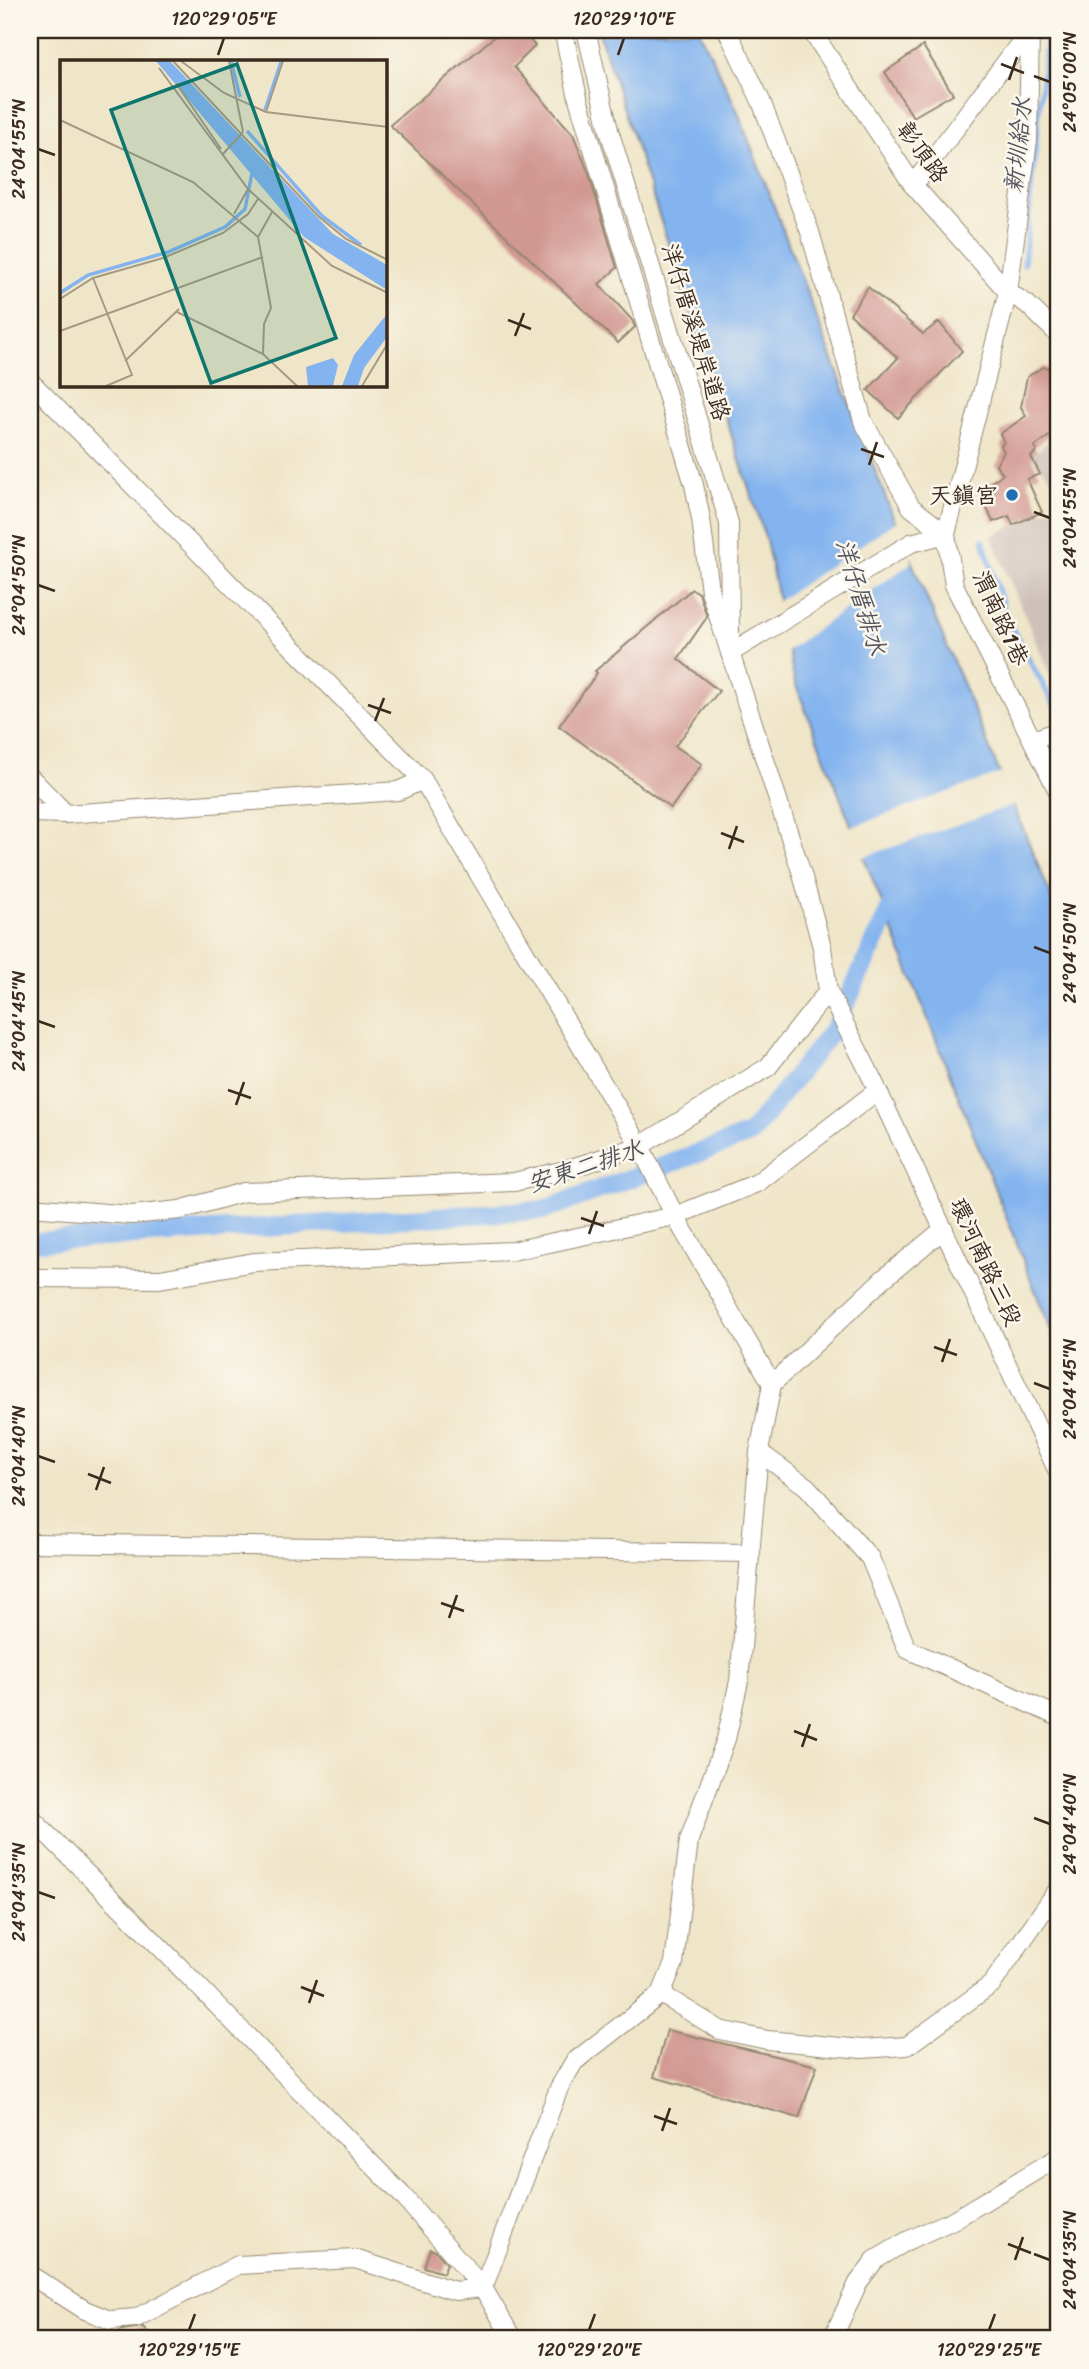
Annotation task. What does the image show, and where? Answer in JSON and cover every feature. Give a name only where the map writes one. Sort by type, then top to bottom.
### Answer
[{"type":"street","name":"環河南路三段","points":[[563,30],[579,102],[694,485],[710,591],[802,874],[822,947],[828,991],[1059,1475]]},
{"type":"street","name":"洋仔厝溪堤岸道路","points":[[586,30],[609,130],[729,523],[730,653]]},
{"type":"street","points":[[727,30],[761,101],[810,232],[863,421],[911,507],[946,534]]},
{"type":"street","name":"彰頂路","points":[[811,30],[913,185],[1008,292],[1027,304],[1059,335]]},
{"type":"street","points":[[946,534],[1008,292],[1028,140],[1030,30]]},
{"type":"street","points":[[913,185],[1030,30]]},
{"type":"street","points":[[30,381],[423,780],[643,1152],[671,1209],[772,1384]]},
{"type":"street","points":[[730,653],[911,543],[946,534]]},
{"type":"street","name":"渭南路1巷","points":[[946,534],[954,585],[1059,793]]},
{"type":"street","points":[[1033,740],[1059,732]]},
{"type":"street","points":[[30,777],[66,814]]},
{"type":"street","points":[[30,813],[66,814],[398,791],[423,780]]},
{"type":"street","points":[[30,1207],[132,1215],[180,1210],[244,1192],[514,1182],[643,1152],[768,1067],[828,991]]},
{"type":"street","points":[[30,1278],[160,1279],[254,1262],[512,1251],[757,1183],[877,1091]]},
{"type":"street","points":[[484,2288],[559,2088],[574,2062],[661,1994],[674,1963],[689,1840],[726,1739],[739,1681],[759,1452],[772,1384],[883,1279],[944,1230]]},
{"type":"street","points":[[759,1452],[807,1488],[870,1559],[907,1649],[1059,1717]]},
{"type":"street","points":[[30,1543],[751,1553]]},
{"type":"street","points":[[30,1817],[402,2195],[484,2288],[513,2339]]},
{"type":"street","points":[[661,1994],[720,2029],[767,2040],[862,2049],[907,2046],[992,1984],[1059,1888]]},
{"type":"street","points":[[832,2339],[858,2283],[875,2260],[907,2241],[953,2220],[1059,2157]]},
{"type":"street","points":[[30,2275],[85,2310],[110,2320],[136,2318],[238,2265],[355,2259],[455,2291],[484,2288]]},
{"type":"shaded area","points":[[1059,431],[1059,486],[1031,457]]},
{"type":"shaded area","points":[[1059,505],[1059,696],[991,536]]},
{"type":"water","name":"洋仔厝排水","points":[[598,30],[699,30],[737,110],[893,517],[1059,915],[1059,1351],[795,683],[766,540]]},
{"type":"pier","points":[[898,520],[907,539],[911,563],[785,652],[775,603]]},
{"type":"pier","points":[[1004,772],[1016,804],[861,858],[849,828]]},
{"type":"building","points":[[502,30],[522,30],[535,46],[514,67],[573,134],[589,174],[617,268],[599,284],[632,320],[635,327],[618,343],[390,125]]},
{"type":"building","points":[[923,46],[953,94],[913,117],[885,72]]},
{"type":"building","points":[[868,287],[923,334],[939,322],[962,351],[898,418],[868,390],[898,358],[850,314]]},
{"type":"building","points":[[1043,367],[1059,371],[1059,429],[1034,447],[1037,450],[1031,457],[1040,474],[1027,479],[1042,512],[1013,525],[1009,516],[993,522],[983,499],[995,491],[990,483],[1003,474],[996,465],[1004,452],[1001,445],[1004,442],[1000,434],[1026,416],[1021,407],[1027,377]]},
{"type":"building","points":[[692,589],[699,593],[707,617],[678,659],[719,691],[675,746],[702,764],[671,808],[559,726],[597,673],[595,671]]},
{"type":"building","points":[[667,2030],[817,2066],[799,2118],[654,2077]]},
{"type":"building","points":[[430,2249],[436,2251],[447,2264],[443,2273],[424,2267]]},
{"type":"building","points":[[143,2327],[154,2339],[108,2339],[122,2330]]},
{"type":"waterway","name":"新圳給水","points":[[1024,264],[1047,30]]},
{"type":"waterway","points":[[983,540],[1008,621],[1059,714]]},
{"type":"waterway","name":"安東二排水","points":[[30,1242],[544,1210],[750,1134],[835,1027],[898,892]]},
{"type":"place","name":"天鎮宮","points":[[1012,495]]}]
